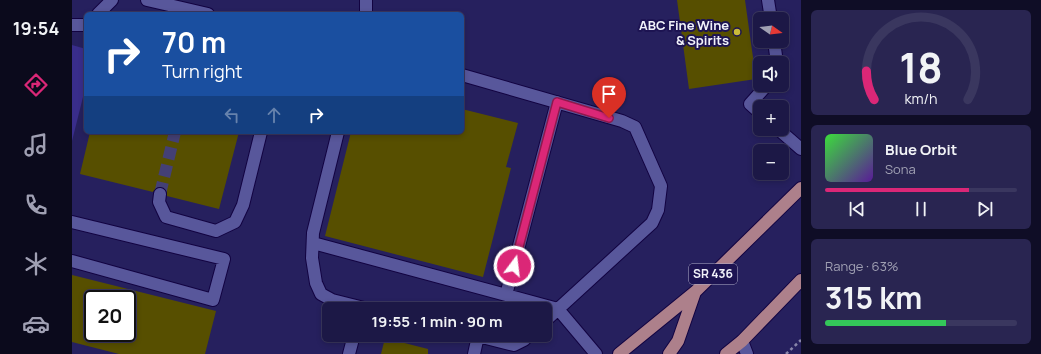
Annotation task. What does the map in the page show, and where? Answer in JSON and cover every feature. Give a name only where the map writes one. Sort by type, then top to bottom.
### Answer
[{"type":"main road","name":"SR 436","points":[[619,354],[695,292],[801,188]]},
{"type":"main road","points":[[726,354],[742,341],[801,280]]},
{"type":"main road","points":[[669,354],[678,341],[695,292]]},
{"type":"lane","points":[[100,12],[112,0]]},
{"type":"lane","points":[[147,0],[191,12]]},
{"type":"lane","points":[[366,0],[366,12]]},
{"type":"lane","points":[[768,0],[770,12]]},
{"type":"lane","points":[[72,25],[84,25]]},
{"type":"lane","points":[[464,76],[557,102],[635,127],[661,186],[658,210],[652,222],[552,315]]},
{"type":"lane","points":[[754,100],[761,92]]},
{"type":"lane","points":[[506,295],[557,102]]},
{"type":"lane","points":[[160,194],[159,202],[166,217],[216,231],[235,222],[243,205],[261,134]]},
{"type":"lane","points":[[338,134],[313,233],[312,258],[316,283],[321,294],[332,300],[340,302]]},
{"type":"lane","points":[[786,136],[801,149]]},
{"type":"lane","points":[[72,222],[224,259],[213,300],[72,261]]},
{"type":"lane","points":[[313,243],[558,309],[596,354]]},
{"type":"lane","points":[[742,341],[747,354]]},
{"type":"lane","points":[[349,354],[352,342]]},
{"type":"lane","points":[[474,354],[475,342]]},
{"type":"lane","points":[[503,342],[514,345],[520,342]]},
{"type":"path","points":[[786,354],[801,340]]},
{"type":"shaded area","points":[[72,45],[84,48],[84,93],[72,141]]},
{"type":"building","points":[[677,0],[745,0],[753,57],[753,79],[689,89]]},
{"type":"building","points":[[464,110],[518,123],[506,167],[511,168],[483,277],[325,236],[350,134],[464,134]]},
{"type":"building","points":[[90,134],[238,134],[219,209],[167,196],[167,191],[161,187],[157,187],[153,192],[80,174]]},
{"type":"building","points":[[72,275],[132,290],[84,290],[84,342],[136,342],[136,291],[216,311],[205,354],[119,354],[72,342]]},
{"type":"building","points":[[384,342],[401,342],[428,349],[428,354],[381,354]]},
{"type":"tunnel","points":[[160,194],[175,134]]},
{"type":"place","name":"ABC Fine Wine & Spirits","points":[[737,32]]},
{"type":"route","points":[[514,266],[557,102],[609,118]]}]
